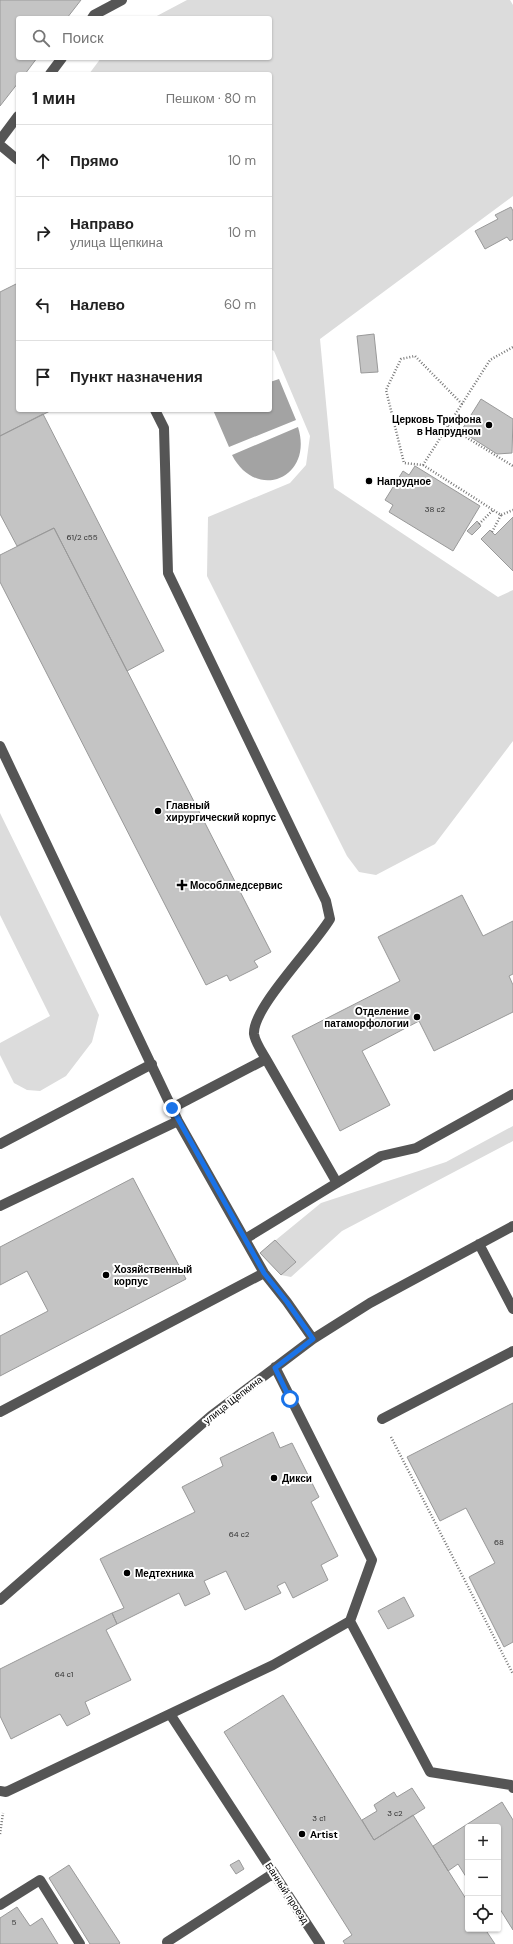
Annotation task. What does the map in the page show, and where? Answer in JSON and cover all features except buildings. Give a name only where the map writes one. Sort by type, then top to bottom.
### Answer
[{"type":"street","points":[[93,16],[122,0]]},
{"type":"street","points":[[52,72],[60,60]]},
{"type":"street","points":[[0,140],[16,119]]},
{"type":"street","points":[[0,145],[16,158]]},
{"type":"street","points":[[156,412],[164,428],[168,573],[326,901],[330,919],[322,934],[265,1003],[256,1024],[254,1034],[266,1059],[337,1183]]},
{"type":"street","points":[[0,746],[178,1121],[264,1273],[313,1339]]},
{"type":"street","points":[[172,1108],[266,1059]]},
{"type":"street","points":[[0,1144],[152,1064]]},
{"type":"street","points":[[245,1239],[381,1156],[416,1148],[513,1094]]},
{"type":"street","points":[[0,1206],[178,1121]]},
{"type":"street","name":"улица Щепкина","points":[[0,1600],[211,1416],[313,1339],[370,1303],[513,1226]]},
{"type":"street","points":[[479,1244],[513,1309]]},
{"type":"street","points":[[0,1412],[264,1273]]},
{"type":"street","points":[[382,1419],[513,1351]]},
{"type":"street","points":[[0,1791],[6,1792],[273,1665],[350,1621],[372,1560],[275,1368]]},
{"type":"street","points":[[350,1621],[430,1772],[512,1785]]},
{"type":"street","name":"Банный проезд","points":[[170,1714],[320,1944]]},
{"type":"street","points":[[167,1942],[274,1873]]},
{"type":"street","points":[[0,1905],[40,1880],[80,1944]]},
{"type":"path","points":[[422,465],[490,360],[513,347]]},
{"type":"path","points":[[462,404],[415,356],[401,359],[386,390],[404,463],[422,465],[500,515]]},
{"type":"path","points":[[448,426],[513,466]]},
{"type":"path","points":[[479,524],[493,510]]},
{"type":"path","points":[[492,532],[500,515],[513,510]]},
{"type":"path","points":[[382,1419],[513,1674]]},
{"type":"shaded area","points":[[187,0],[510,0],[513,5],[513,196],[320,339],[334,488],[498,597],[513,590],[513,741],[435,844],[376,875],[359,872],[347,856],[207,576],[208,517],[290,483],[306,465],[310,436],[274,351],[272,350],[272,72],[90,72],[100,60],[272,60],[272,16],[157,16]]},
{"type":"shaded area","points":[[279,379],[296,420],[229,447],[214,412],[272,412],[272,381]]},
{"type":"shaded area","points":[[298,427],[301,445],[298,460],[290,471],[280,478],[268,480],[255,478],[242,469],[232,455]]},
{"type":"shaded area","points":[[0,813],[99,1015],[92,1042],[66,1076],[40,1091],[27,1090],[14,1083],[0,1055],[0,1043],[50,1016],[0,915]]},
{"type":"shaded area","points":[[513,1126],[513,1141],[342,1231],[291,1277],[281,1275],[260,1253],[321,1203],[446,1162]]},
{"type":"place","name":"Церковь Трифона в Напрудном","points":[[489,425]]},
{"type":"place","name":"Напрудное","points":[[369,481]]},
{"type":"place","name":"Главный хирургический корпус","points":[[158,811]]},
{"type":"place","name":"Мособлмедсервис","points":[[182,885]]},
{"type":"place","name":"Отделение патаморфологии","points":[[417,1017]]},
{"type":"place","name":"Хозяйственный корпус","points":[[106,1275]]},
{"type":"place","name":"Дикси","points":[[274,1478]]},
{"type":"place","name":"Медтехника","points":[[127,1573]]},
{"type":"place","name":"Artist","points":[[302,1834]]},
{"type":"route","points":[[172,1108],[264,1273],[313,1339],[275,1368],[290,1399]]}]
